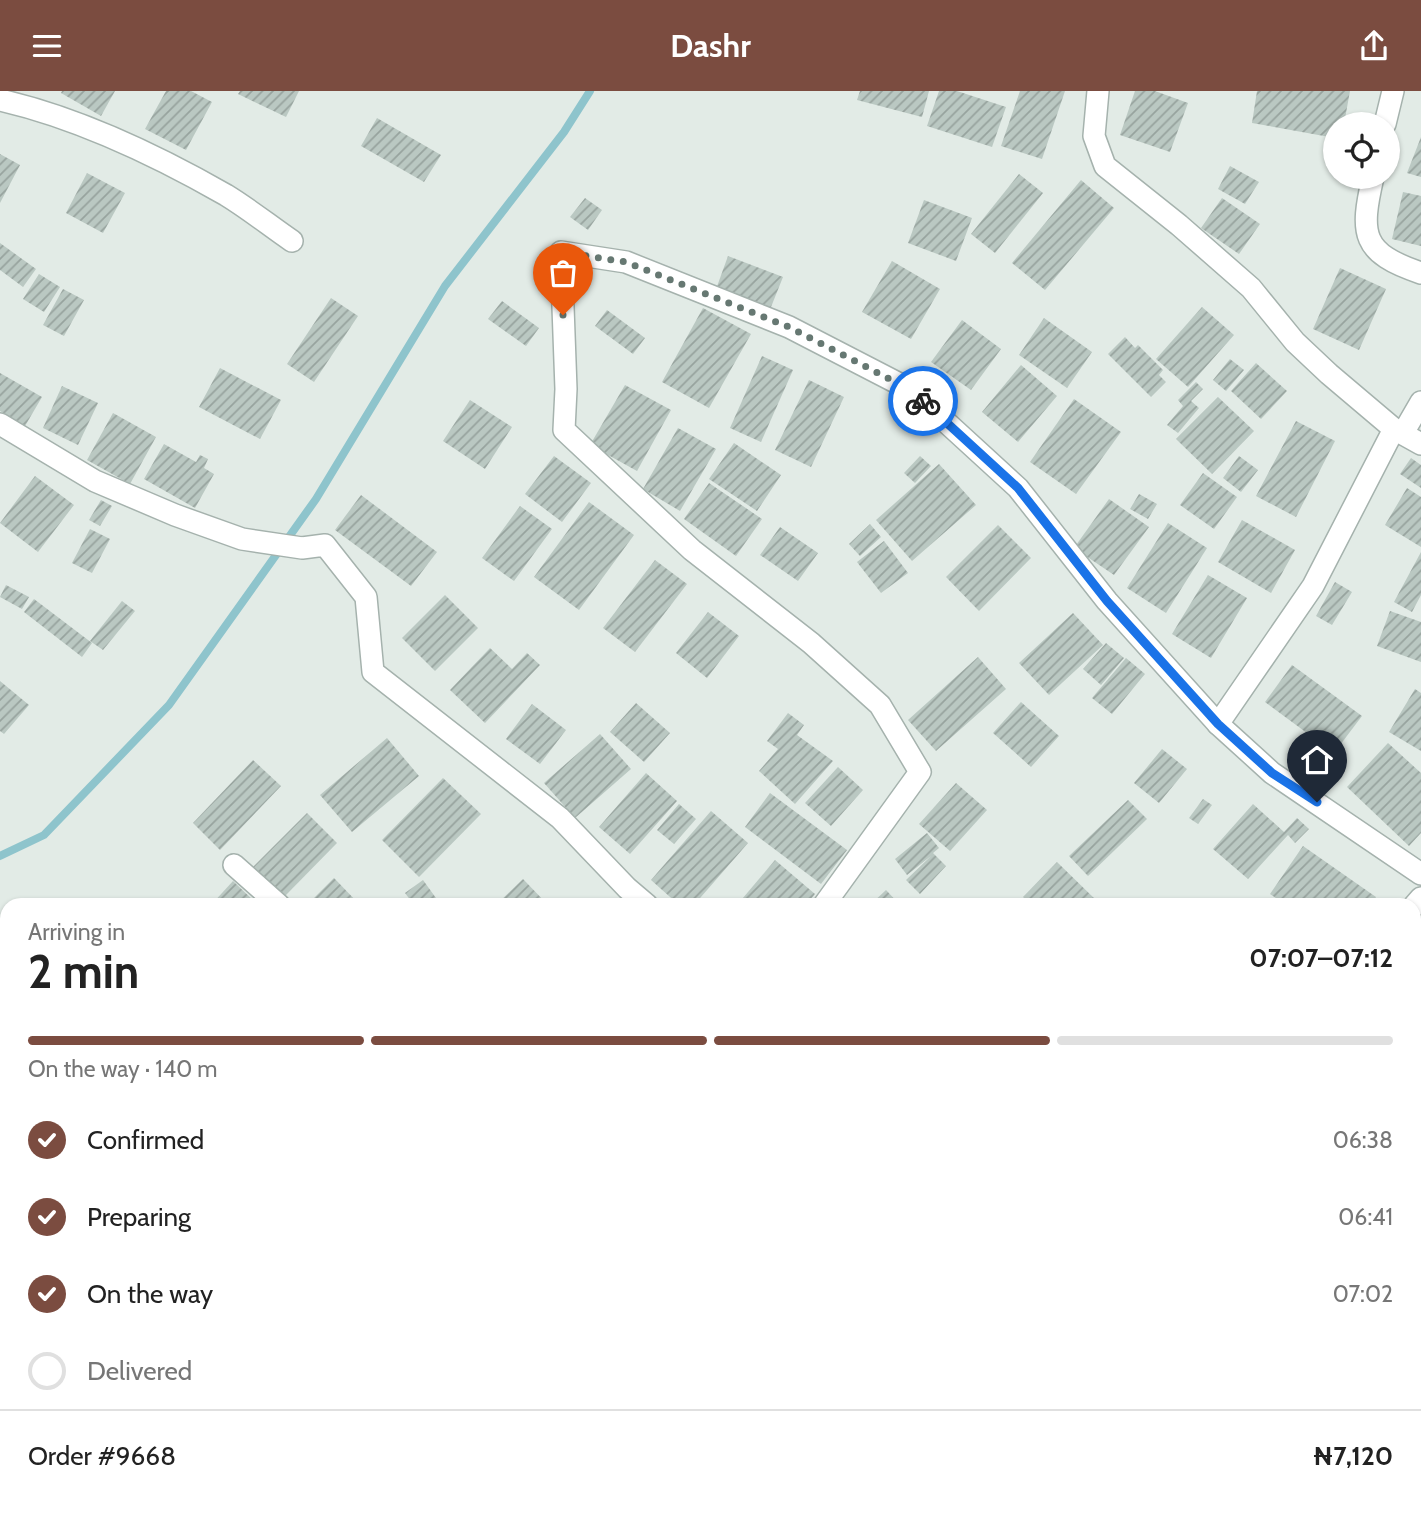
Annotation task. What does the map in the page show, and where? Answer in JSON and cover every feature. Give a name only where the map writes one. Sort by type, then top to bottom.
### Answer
[{"type":"street","points":[[1098,91],[1094,136],[1105,166],[1179,225],[1251,288],[1295,342],[1329,374],[1406,435]]},
{"type":"street","points":[[1388,112],[1393,91]]},
{"type":"street","points":[[0,100],[62,117],[149,156],[227,196],[292,241]]},
{"type":"street","points":[[1370,189],[1365,213],[1371,245],[1396,265],[1421,273]]},
{"type":"street","points":[[829,898],[920,772],[880,705],[811,643],[692,550],[564,431],[566,389],[561,252],[626,262],[777,322],[911,390],[1018,488],[1107,601],[1218,724],[1272,773],[1421,874]]},
{"type":"street","points":[[1218,724],[1313,586],[1406,435],[1421,402]]},
{"type":"street","points":[[0,424],[95,481],[175,515],[242,539],[302,548],[325,545],[366,597],[373,672],[560,818],[639,898]]},
{"type":"street","points":[[234,865],[271,898]]},
{"type":"building","points":[[115,91],[101,116],[61,93]]},
{"type":"building","points":[[166,91],[191,91],[212,102],[186,150],[145,129]]},
{"type":"building","points":[[240,91],[299,91],[286,117],[238,94]]},
{"type":"building","points":[[860,91],[929,91],[922,117],[857,100]]},
{"type":"building","points":[[939,91],[957,91],[1006,107],[992,147],[927,126]]},
{"type":"building","points":[[1020,91],[1065,91],[1042,159],[1001,146]]},
{"type":"building","points":[[1135,91],[1155,91],[1188,103],[1170,152],[1120,135]]},
{"type":"building","points":[[1257,91],[1350,91],[1346,112],[1323,112],[1323,136],[1252,123]]},
{"type":"building","points":[[377,118],[441,155],[424,182],[361,146]]},
{"type":"building","points":[[1421,137],[1421,177],[1407,173]]},
{"type":"building","points":[[0,154],[20,165],[0,203]]},
{"type":"building","points":[[1230,166],[1259,182],[1245,204],[1218,189]]},
{"type":"building","points":[[87,173],[125,193],[103,233],[66,213]]},
{"type":"building","points":[[1019,174],[1043,193],[995,253],[971,234]]},
{"type":"building","points":[[1081,180],[1114,208],[1045,290],[1012,263]]},
{"type":"building","points":[[1403,192],[1421,196],[1421,246],[1392,239]]},
{"type":"building","points":[[585,198],[602,210],[588,230],[570,217]]},
{"type":"building","points":[[1222,198],[1260,224],[1239,254],[1201,228]]},
{"type":"building","points":[[924,200],[972,218],[956,261],[908,243]]},
{"type":"building","points":[[0,243],[36,269],[23,287],[0,270]]},
{"type":"building","points":[[728,256],[783,277],[769,312],[715,292]]},
{"type":"building","points":[[892,261],[940,289],[911,339],[862,312]]},
{"type":"building","points":[[1340,268],[1386,289],[1359,350],[1313,329]]},
{"type":"building","points":[[39,274],[60,287],[44,312],[23,299]]},
{"type":"building","points":[[63,289],[84,300],[64,336],[43,325]]},
{"type":"building","points":[[331,298],[358,316],[314,382],[287,364]]},
{"type":"building","points":[[502,301],[539,328],[526,346],[488,319]]},
{"type":"building","points":[[1202,307],[1234,335],[1188,387],[1156,359]]},
{"type":"building","points":[[703,308],[751,334],[709,408],[662,382]]},
{"type":"building","points":[[607,310],[645,338],[633,354],[595,326]]},
{"type":"building","points":[[1044,318],[1092,352],[1067,388],[1019,355]]},
{"type":"building","points":[[962,320],[1001,349],[971,390],[931,362]]},
{"type":"building","points":[[1125,337],[1135,348],[1138,345],[1163,370],[1159,375],[1166,382],[1151,397],[1108,354]]},
{"type":"building","points":[[762,356],[793,370],[761,442],[730,428]]},
{"type":"building","points":[[1230,359],[1244,370],[1226,391],[1213,380]]},
{"type":"building","points":[[1256,363],[1287,391],[1261,419],[1231,391]]},
{"type":"building","points":[[1021,365],[1057,396],[1018,442],[982,412]]},
{"type":"building","points":[[220,368],[281,400],[260,439],[199,407]]},
{"type":"building","points":[[0,373],[42,397],[25,426],[0,411]]},
{"type":"building","points":[[809,380],[844,397],[811,467],[775,450]]},
{"type":"building","points":[[1196,382],[1203,389],[1191,401],[1199,408],[1178,433],[1167,425],[1183,406],[1178,400]]},
{"type":"building","points":[[625,385],[671,410],[637,471],[590,445]]},
{"type":"building","points":[[62,386],[98,403],[78,445],[43,428]]},
{"type":"building","points":[[1218,397],[1254,431],[1212,474],[1176,439]]},
{"type":"building","points":[[1074,399],[1121,432],[1076,494],[1030,462]]},
{"type":"building","points":[[470,400],[512,427],[485,469],[443,441]]},
{"type":"building","points":[[113,413],[156,437],[130,484],[87,460]]},
{"type":"building","points":[[1296,421],[1335,441],[1296,517],[1256,496]]},
{"type":"building","points":[[678,428],[716,449],[680,511],[643,489]]},
{"type":"building","points":[[734,443],[781,475],[757,511],[709,479]]},
{"type":"building","points":[[164,444],[196,462],[200,455],[208,459],[204,468],[214,474],[195,508],[144,479]]},
{"type":"building","points":[[554,456],[591,483],[562,522],[525,494]]},
{"type":"building","points":[[920,456],[931,466],[915,483],[904,473]]},
{"type":"building","points":[[1239,456],[1258,470],[1241,492],[1223,478]]},
{"type":"building","points":[[1411,458],[1421,465],[1421,488],[1400,474]]},
{"type":"building","points":[[939,464],[976,505],[912,561],[876,520]]},
{"type":"building","points":[[1203,473],[1237,497],[1214,529],[1180,505]]},
{"type":"building","points":[[35,476],[74,505],[38,552],[0,523]]},
{"type":"building","points":[[709,483],[762,519],[736,556],[684,519]]},
{"type":"building","points":[[1407,488],[1421,497],[1421,547],[1385,525]]},
{"type":"building","points":[[1139,494],[1157,504],[1148,519],[1130,509]]},
{"type":"building","points":[[361,495],[437,552],[411,586],[335,530]]},
{"type":"building","points":[[1109,499],[1149,527],[1114,575],[1074,548]]},
{"type":"building","points":[[101,500],[112,506],[100,526],[89,520]]},
{"type":"building","points":[[589,502],[634,535],[579,610],[534,577]]},
{"type":"building","points":[[520,506],[552,529],[514,581],[482,558]]},
{"type":"building","points":[[1242,520],[1295,550],[1271,593],[1218,562]]},
{"type":"building","points":[[1168,523],[1207,548],[1166,613],[1127,588]]},
{"type":"building","points":[[870,524],[881,537],[860,556],[849,544]]},
{"type":"building","points":[[998,525],[1031,558],[979,611],[946,577]]},
{"type":"building","points":[[780,527],[818,553],[798,581],[760,555]]},
{"type":"building","points":[[90,529],[110,539],[92,573],[72,563]]},
{"type":"building","points":[[884,541],[908,573],[881,593],[857,562]]},
{"type":"building","points":[[1421,552],[1421,595],[1412,612],[1394,602]]},
{"type":"building","points":[[655,560],[687,584],[635,652],[603,628]]},
{"type":"building","points":[[1208,575],[1247,598],[1211,658],[1172,634]]},
{"type":"building","points":[[1335,582],[1352,592],[1332,625],[1316,616]]},
{"type":"building","points":[[6,585],[29,597],[22,609],[0,597]]},
{"type":"building","points":[[445,595],[478,628],[435,671],[402,638]]},
{"type":"building","points":[[34,599],[92,643],[82,657],[24,612]]},
{"type":"building","points":[[122,601],[135,611],[103,650],[90,641]]},
{"type":"building","points":[[1390,611],[1421,622],[1421,662],[1377,646]]},
{"type":"building","points":[[708,612],[739,636],[707,678],[676,653]]},
{"type":"building","points":[[1073,613],[1103,645],[1049,695],[1019,663]]},
{"type":"building","points":[[1106,643],[1124,658],[1101,685],[1083,669]]},
{"type":"building","points":[[490,648],[512,669],[527,653],[540,665],[485,723],[450,690]]},
{"type":"building","points":[[978,657],[1006,689],[936,751],[908,720]]},
{"type":"building","points":[[1126,658],[1145,674],[1112,714],[1092,698]]},
{"type":"building","points":[[1292,665],[1362,716],[1334,753],[1265,702]]},
{"type":"building","points":[[0,681],[29,705],[4,734],[0,731]]},
{"type":"building","points":[[1415,689],[1421,693],[1421,751],[1389,732]]},
{"type":"building","points":[[1021,702],[1059,736],[1031,767],[993,733]]},
{"type":"building","points":[[636,703],[670,733],[644,762],[610,732]]},
{"type":"building","points":[[532,704],[566,730],[540,764],[506,739]]},
{"type":"building","points":[[788,713],[804,725],[797,735],[833,761],[795,804],[759,771],[778,749],[767,741]]},
{"type":"building","points":[[600,734],[631,769],[575,818],[544,783]]},
{"type":"building","points":[[387,738],[419,776],[352,832],[320,795]]},
{"type":"building","points":[[1388,743],[1421,773],[1421,833],[1409,846],[1347,787]]},
{"type":"building","points":[[1162,749],[1187,769],[1159,803],[1134,783]]},
{"type":"building","points":[[253,760],[281,786],[220,850],[193,823]]},
{"type":"building","points":[[838,767],[863,790],[831,826],[805,803]]},
{"type":"building","points":[[646,773],[677,801],[630,854],[599,827]]},
{"type":"building","points":[[443,778],[481,814],[419,877],[382,840]]},
{"type":"building","points":[[956,783],[987,810],[950,851],[919,824]]},
{"type":"building","points":[[770,793],[847,850],[821,884],[745,827]]},
{"type":"building","points":[[1203,799],[1212,805],[1198,824],[1189,818]]},
{"type":"building","points":[[1128,800],[1147,819],[1088,876],[1069,856]]},
{"type":"building","points":[[679,804],[696,819],[674,844],[657,830]]},
{"type":"building","points":[[1253,804],[1284,832],[1297,818],[1309,829],[1295,843],[1288,835],[1248,879],[1213,849]]},
{"type":"building","points":[[711,811],[748,843],[700,898],[671,898],[651,880]]},
{"type":"building","points":[[307,813],[337,843],[284,897],[253,867]]},
{"type":"building","points":[[927,833],[939,848],[933,853],[946,866],[920,894],[906,880],[931,856],[907,875],[895,859]]},
{"type":"building","points":[[1303,846],[1376,897],[1276,898],[1270,894]]},
{"type":"building","points":[[775,860],[815,894],[812,898],[743,898]]},
{"type":"building","points":[[1057,862],[1094,898],[1024,898]]},
{"type":"building","points":[[334,878],[353,898],[314,898]]},
{"type":"building","points":[[523,879],[541,898],[503,898]]},
{"type":"building","points":[[423,880],[436,898],[409,898],[405,893]]},
{"type":"building","points":[[233,881],[251,898],[217,898]]},
{"type":"building","points":[[886,890],[893,898],[877,898]]},
{"type":"waterway","points":[[0,856],[44,835],[169,705],[316,499],[445,286],[564,132],[590,91]]},
{"type":"way so far","points":[[563,315],[561,252],[626,262],[789,327],[911,390],[923,401]]},
{"type":"route","points":[[923,401],[1018,488],[1107,601],[1218,724],[1272,773],[1317,802]]}]
